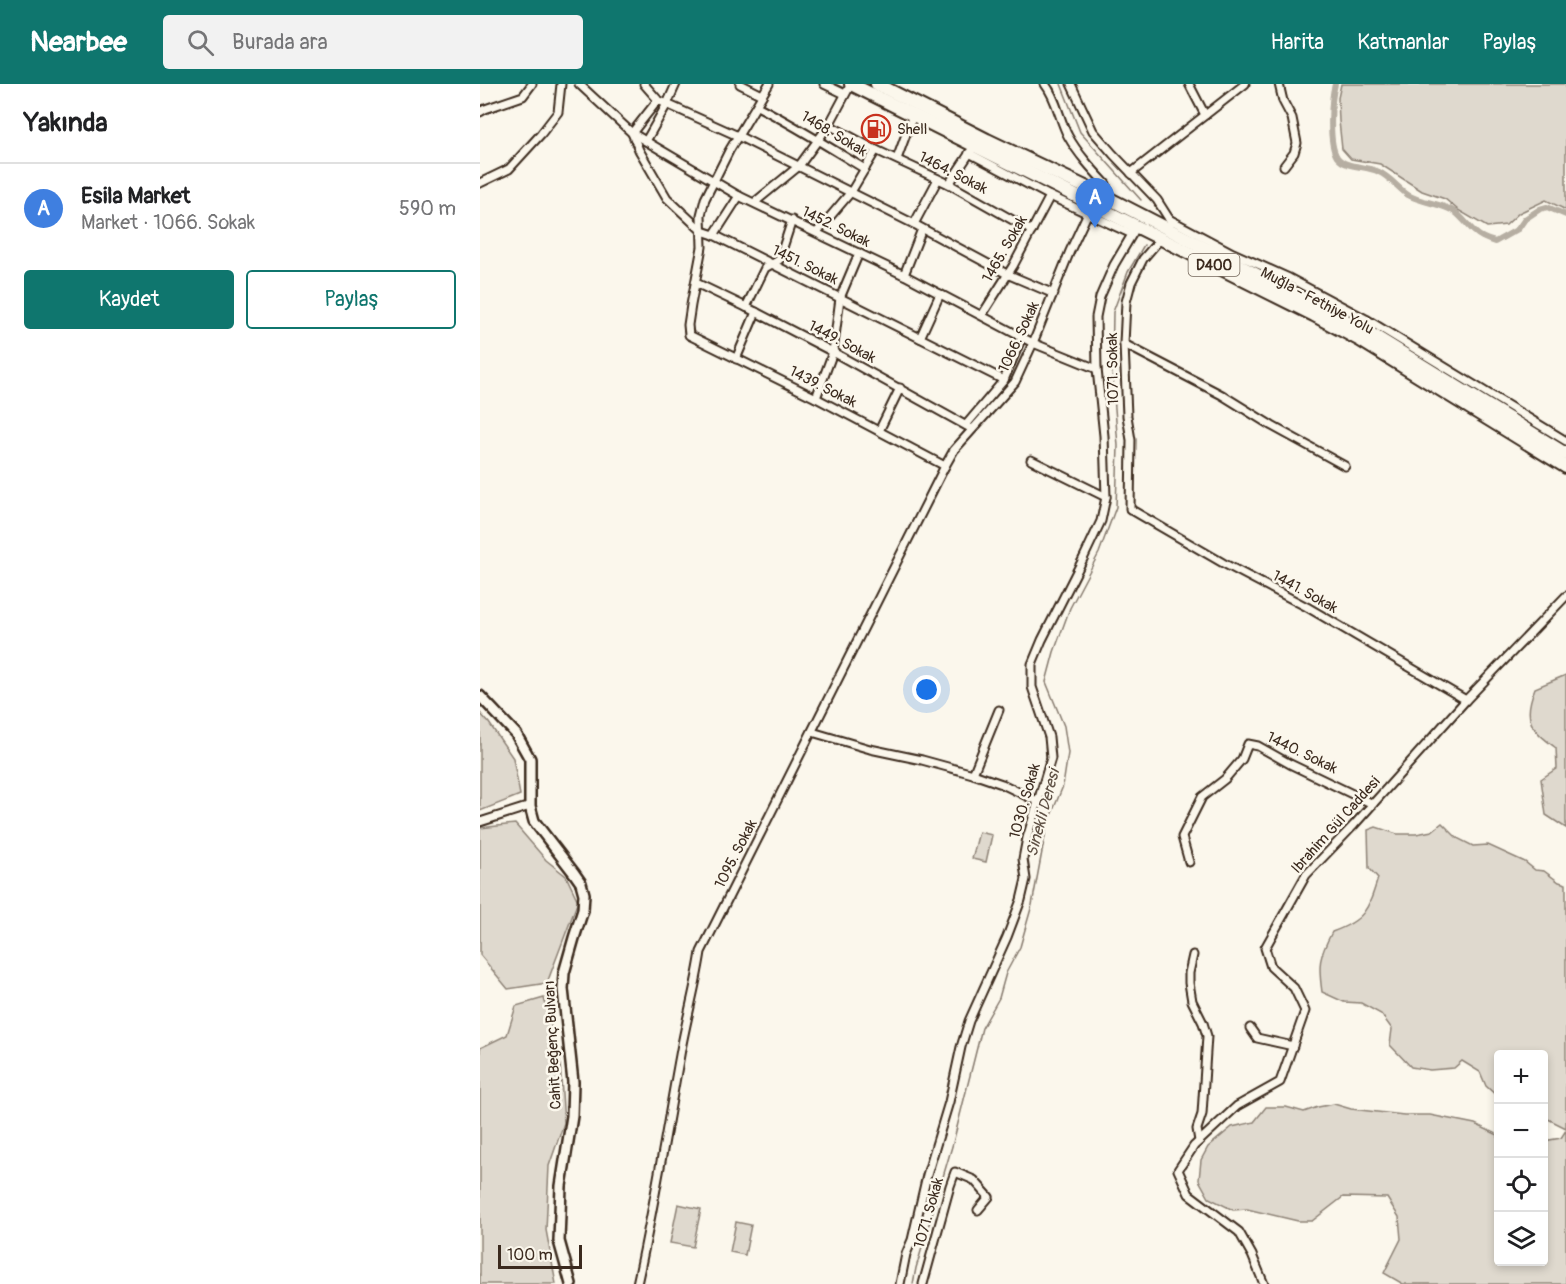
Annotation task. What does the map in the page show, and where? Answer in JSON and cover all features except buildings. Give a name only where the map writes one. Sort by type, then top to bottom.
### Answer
[{"type":"highway","name":"Muğla - Fethiye Yolu","points":[[877,84],[1178,234],[1287,283],[1566,454]]},
{"type":"highway","name":"Muğla - Fethiye Yolu","points":[[849,88],[913,116],[971,150],[1135,230],[1161,238],[1314,315],[1360,340],[1566,467]]},
{"type":"main road","name":"Cahit Beğenç Bulvarı","points":[[480,696],[516,734],[530,759],[530,806],[534,821],[581,883],[584,894],[583,910],[564,973],[563,989],[573,1082],[572,1116],[561,1186],[559,1241],[571,1284]]},
{"type":"street","points":[[480,112],[523,96],[532,84]]},
{"type":"street","points":[[480,183],[509,170],[541,134],[558,112],[561,84]]},
{"type":"street","name":"1452. Sokak","points":[[579,84],[632,133],[713,182],[903,275],[1033,343],[1097,369]]},
{"type":"street","points":[[644,84],[658,100],[738,136],[914,224],[1007,274],[1054,294]]},
{"type":"street","points":[[646,141],[676,84]]},
{"type":"street","points":[[740,84],[762,95]]},
{"type":"street","points":[[696,283],[702,247],[702,208],[729,151],[769,84]]},
{"type":"street","points":[[755,202],[799,166],[819,141],[849,88],[824,84]]},
{"type":"street","points":[[1046,84],[1068,135],[1086,162],[1106,184],[1106,197]]},
{"type":"street","points":[[1071,84],[1093,131],[1156,200],[1178,234]]},
{"type":"street","points":[[1189,84],[1205,115]]},
{"type":"street","points":[[1131,173],[1245,84]]},
{"type":"street","points":[[1279,84],[1283,101],[1292,118],[1297,142],[1294,153],[1284,166]]},
{"type":"street","points":[[632,133],[658,100]]},
{"type":"street","name":"1468. Sokak","points":[[757,106],[796,126],[802,132],[865,169]]},
{"type":"street","points":[[897,159],[913,116]]},
{"type":"street","name":"1464. Sokak","points":[[829,125],[949,184],[1032,231]]},
{"type":"street","name":"1451. Sokak","points":[[632,133],[639,150],[667,198],[702,231],[840,297],[1004,380]]},
{"type":"street","points":[[817,232],[851,192],[876,150]]},
{"type":"street","points":[[949,184],[971,150],[1050,196],[1090,208]]},
{"type":"street","points":[[914,224],[938,179]]},
{"type":"street","points":[[714,235],[739,196]]},
{"type":"street","name":"1465. Sokak","points":[[982,315],[1013,266],[1050,196]]},
{"type":"street","name":"1066. Sokak","points":[[945,466],[969,427],[1015,382],[1090,208]]},
{"type":"street","points":[[1169,219],[1287,283],[1366,319],[1566,441]]},
{"type":"street","points":[[746,307],[765,268],[779,260],[792,220]]},
{"type":"street","points":[[903,275],[922,229]]},
{"type":"street","name":"1030. Sokak","points":[[900,1284],[906,1254],[912,1240],[927,1175],[949,1102],[969,1021],[1003,946],[1021,900],[1026,879],[1023,859],[1027,838],[1051,758],[1049,737],[1032,687],[1032,664],[1101,521],[1106,498],[1104,436],[1097,369],[1096,317],[1100,297],[1114,265],[1135,230]]},
{"type":"street","name":"1071. Sokak","points":[[1130,509],[1131,440],[1127,416],[1124,344],[1126,302],[1131,283],[1143,259],[1161,238]]},
{"type":"street","points":[[816,398],[833,352],[840,297],[859,253]]},
{"type":"street","name":"1449. Sokak","points":[[696,283],[833,352],[969,427]]},
{"type":"street","name":"1439. Sokak","points":[[696,283],[688,325],[689,335],[945,466]]},
{"type":"street","points":[[920,338],[940,294]]},
{"type":"street","points":[[736,358],[756,312]]},
{"type":"street","points":[[969,427],[1004,380],[1022,337]]},
{"type":"street","points":[[1124,344],[1222,395],[1344,466]]},
{"type":"street","points":[[879,431],[900,388]]},
{"type":"street","points":[[1031,460],[1106,498]]},
{"type":"street","name":"1095. Sokak","points":[[637,1284],[656,1197],[680,1052],[699,971],[701,952],[945,466]]},
{"type":"street","name":"1441. Sokak","points":[[1130,509],[1317,613],[1466,700]]},
{"type":"street","name":"Ibrahim Gül Caddesi","points":[[1264,1284],[1239,1232],[1189,1194],[1178,1170],[1194,1146],[1237,1106],[1280,1082],[1305,1011],[1294,988],[1271,967],[1265,948],[1306,875],[1466,700],[1566,596]]},
{"type":"street","points":[[973,774],[999,710]]},
{"type":"street","points":[[813,732],[973,774],[1002,784],[1037,801]]},
{"type":"street","name":"1440. Sokak","points":[[1189,862],[1182,837],[1202,797],[1225,779],[1242,759],[1248,744],[1257,746],[1373,804]]},
{"type":"street","points":[[480,822],[530,806]]},
{"type":"street","points":[[1193,955],[1189,973],[1192,1001],[1207,1036],[1202,1114],[1197,1129],[1199,1141]]},
{"type":"street","points":[[1250,1028],[1257,1038],[1293,1046]]},
{"type":"street","name":"1071. Sokak","points":[[923,1284],[955,1172],[974,1180],[988,1197],[978,1210]]},
{"type":"shaded area","points":[[1341,84],[1566,84],[1566,210],[1546,200],[1519,213],[1506,225],[1487,227],[1458,210],[1445,199],[1422,191],[1380,164],[1351,159],[1342,149],[1338,98]]},
{"type":"shaded area","points":[[1566,675],[1566,828],[1546,815],[1541,779],[1557,768],[1556,748],[1535,729],[1529,716],[1529,708],[1535,688]]},
{"type":"shaded area","points":[[480,713],[513,758],[520,795],[480,811]]},
{"type":"shaded area","points":[[1442,823],[1457,838],[1473,846],[1488,845],[1566,884],[1566,1128],[1548,1119],[1548,1050],[1494,1050],[1494,1093],[1486,1086],[1480,1072],[1462,1061],[1454,1068],[1430,1070],[1411,1067],[1390,1045],[1392,1029],[1381,1014],[1361,1003],[1344,1002],[1322,992],[1320,974],[1322,955],[1332,932],[1352,923],[1364,912],[1378,878],[1369,868],[1368,830],[1376,827],[1397,834],[1432,831]]},
{"type":"shaded area","points":[[515,824],[546,860],[566,876],[578,901],[547,983],[508,989],[480,955],[480,828]]},
{"type":"shaded area","points":[[979,832],[992,835],[986,862],[972,859]]},
{"type":"shaded area","points":[[544,998],[560,1063],[564,1123],[549,1166],[546,1230],[556,1284],[480,1284],[480,1048],[507,1035],[516,1006]]},
{"type":"shaded area","points":[[1334,1104],[1351,1109],[1404,1115],[1430,1115],[1475,1124],[1494,1133],[1494,1266],[1548,1266],[1548,1140],[1561,1138],[1566,1130],[1566,1284],[1403,1284],[1384,1273],[1401,1239],[1399,1217],[1387,1198],[1343,1197],[1312,1221],[1298,1221],[1247,1209],[1233,1210],[1209,1198],[1199,1180],[1201,1160],[1208,1147],[1232,1127],[1254,1122],[1266,1107],[1286,1107],[1304,1112]]},
{"type":"shaded area","points":[[678,1204],[701,1209],[693,1247],[670,1243]]},
{"type":"shaded area","points":[[736,1222],[751,1225],[745,1255],[730,1252]]},
{"type":"waterway","name":"Sinekli Deresi","points":[[1061,84],[1080,132],[1141,200]]},
{"type":"waterway","points":[[1335,84],[1331,132],[1334,151],[1341,161],[1379,172],[1408,195],[1450,209],[1477,234],[1495,242],[1518,229],[1525,219],[1540,209],[1547,207],[1566,215]]},
{"type":"waterway","name":"Sinekli Deresi","points":[[913,1284],[953,1143],[982,1028],[999,998],[1006,973],[1020,947],[1032,905],[1047,825],[1063,786],[1068,753],[1064,726],[1046,682],[1070,608],[1099,553],[1116,507],[1118,446],[1112,371],[1113,312],[1128,272],[1144,245]]},
{"type":"place","name":"Shell","points":[[876,129]]},
{"type":"place","name":"Esila Market","points":[[1095,228]]}]
